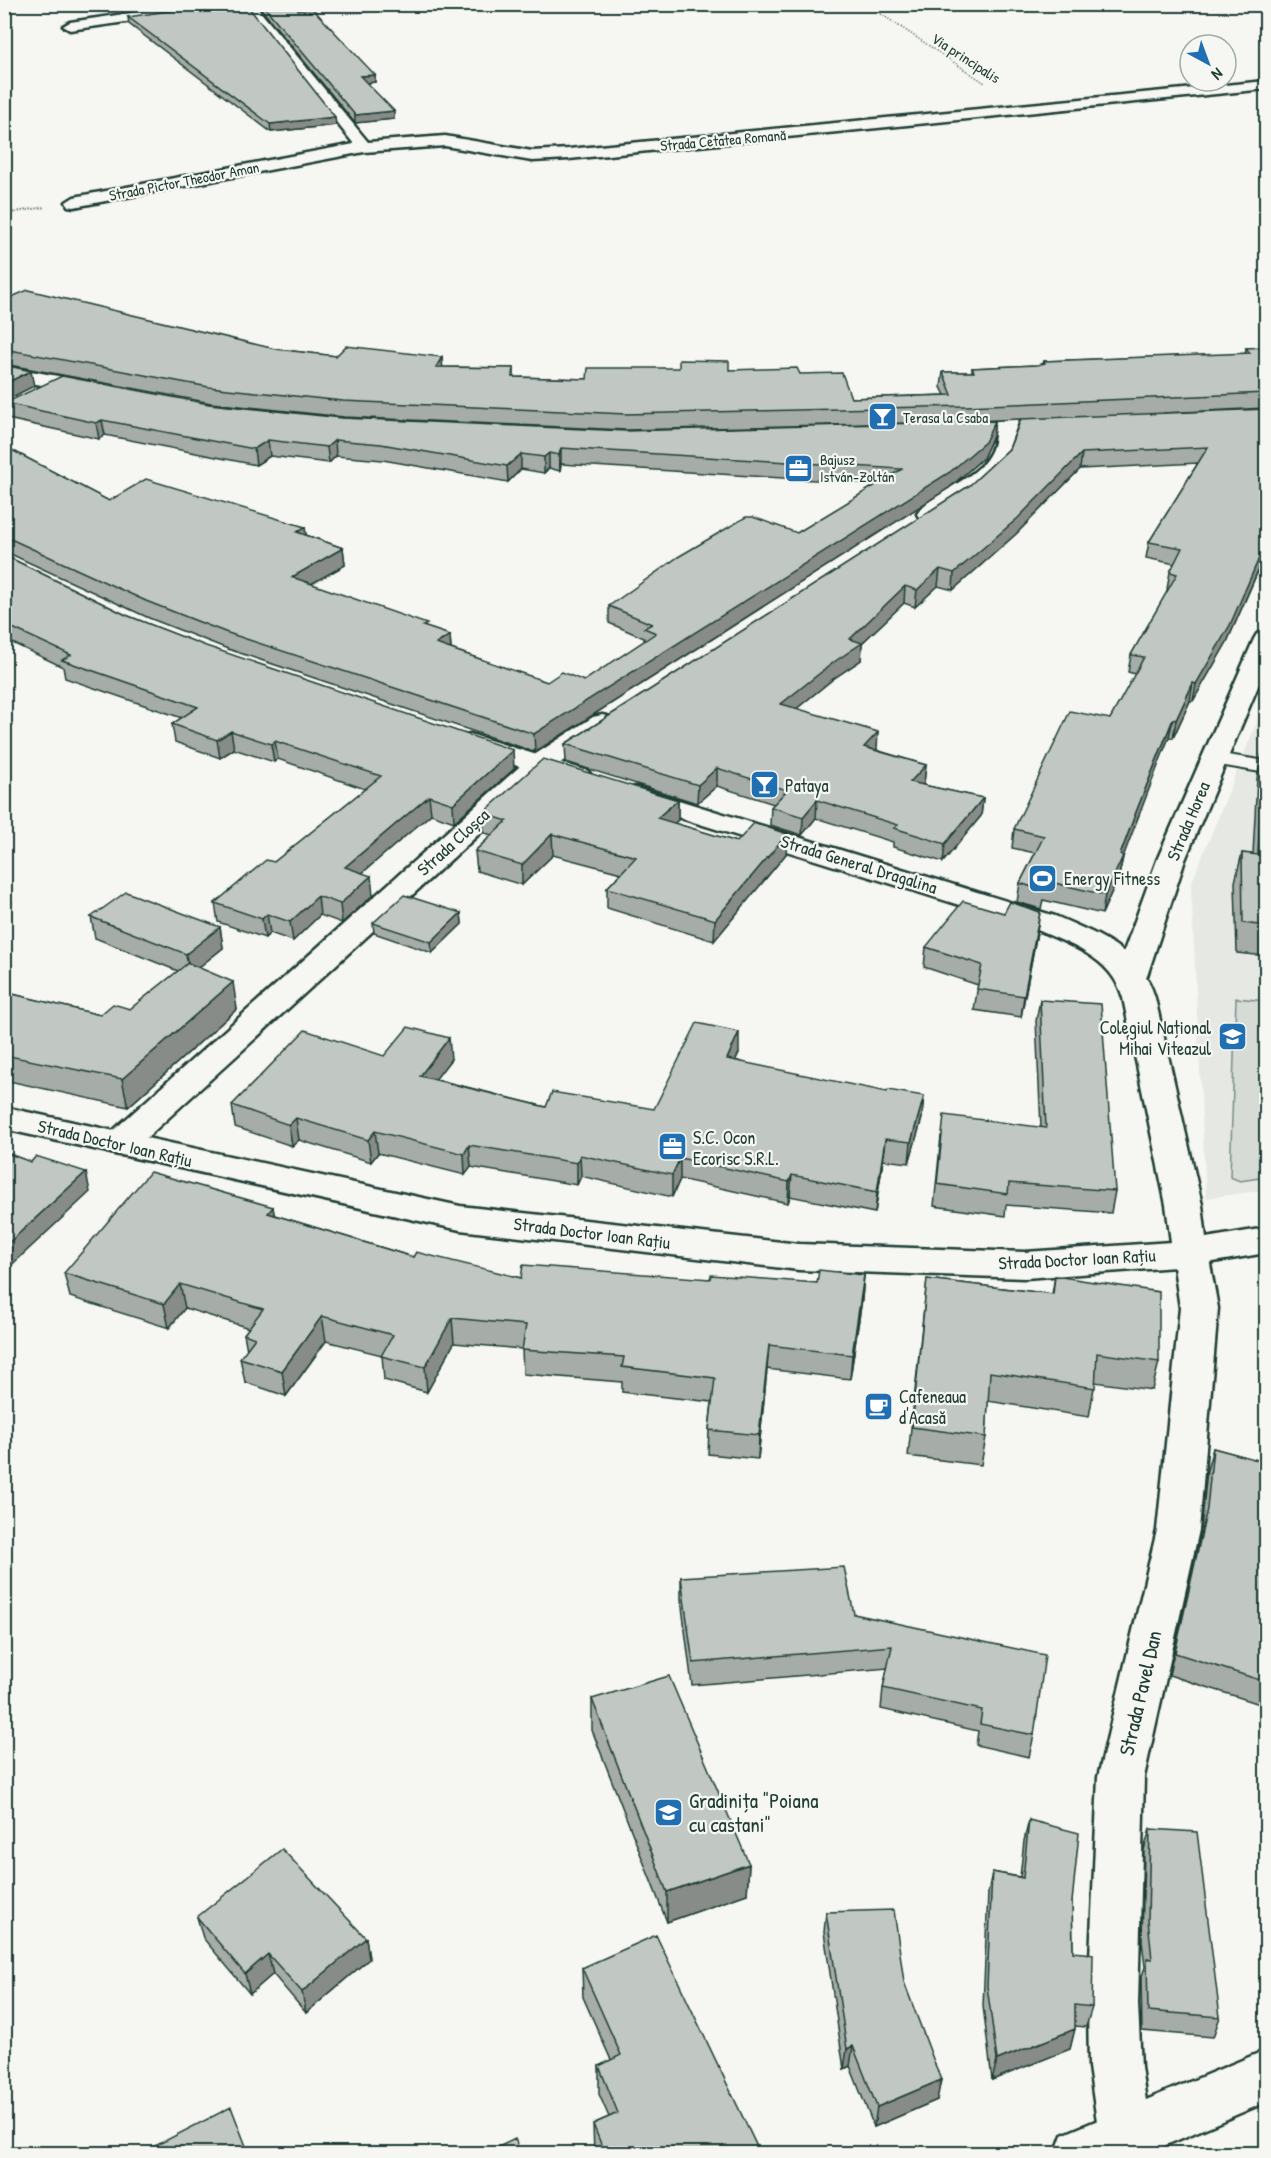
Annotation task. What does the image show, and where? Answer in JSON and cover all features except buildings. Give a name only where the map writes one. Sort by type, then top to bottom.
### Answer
[{"type":"street","points":[[70,26],[223,4]]},
{"type":"street","points":[[247,4],[364,147]]},
{"type":"street","name":"Strada Cetatea Romană","points":[[364,147],[445,141],[512,154],[569,154],[1266,85]]},
{"type":"street","name":"Strada Pictor Theodor Aman","points":[[74,202],[364,147]]},
{"type":"street","points":[[4,372],[119,394]]},
{"type":"street","points":[[34,397],[62,383]]},
{"type":"street","points":[[929,431],[1078,424]]},
{"type":"street","points":[[908,526],[958,495],[994,464],[1004,450],[1007,426]]},
{"type":"street","name":"Strada Horea","points":[[1131,976],[1171,860],[1266,639]]},
{"type":"street","name":"Strada Cloșca","points":[[120,1144],[538,765],[622,711]]},
{"type":"street","name":"Strada General Dragalina","points":[[450,735],[538,765],[1044,922],[1084,940],[1110,956],[1131,976]]},
{"type":"street","points":[[1131,976],[1139,998],[1180,1183],[1190,1253]]},
{"type":"street","name":"Strada Doctor Ioan Rațiu","points":[[4,1118],[460,1218],[799,1257],[1025,1265],[1190,1253],[1266,1241]]},
{"type":"street","name":"Strada Pavel Dan","points":[[1103,2144],[1115,2067],[1113,2004],[1121,1777],[1178,1530],[1199,1308],[1190,1253]]},
{"type":"street","points":[[1103,2144],[1266,2076]]},
{"type":"lane","points":[[1215,759],[1266,766]]},
{"type":"path","points":[[343,14],[454,4]]},
{"type":"path","name":"Via principalis","points":[[866,4],[1024,109]]},
{"type":"path","points":[[4,214],[74,202]]},
{"type":"shaded area","name":"Colegiul Național Mihai Viteazul","points":[[1266,700],[1266,1190],[1206,1198],[1191,884]]},
{"type":"shaded area","points":[[1236,998],[1266,1001],[1266,1177],[1240,1181],[1230,1177]]},
{"type":"place","name":"Terasa la Csaba","points":[[882,417]]},
{"type":"place","name":"Bajusz István-Zoltán","points":[[799,468]]},
{"type":"place","name":"Pataya","points":[[764,785]]},
{"type":"place","name":"Energy Fitness","points":[[1043,878]]},
{"type":"place","name":"Colegiul Național Mihai Viteazul","points":[[1232,1037]]},
{"type":"place","name":"S.C. Ocon Ecorisc S.R.L.","points":[[672,1147]]},
{"type":"place","name":"Cafeneaua d'Acasă","points":[[878,1406]]},
{"type":"place","name":"Gradinița \"Poiana cu castani\"","points":[[668,1812]]}]
